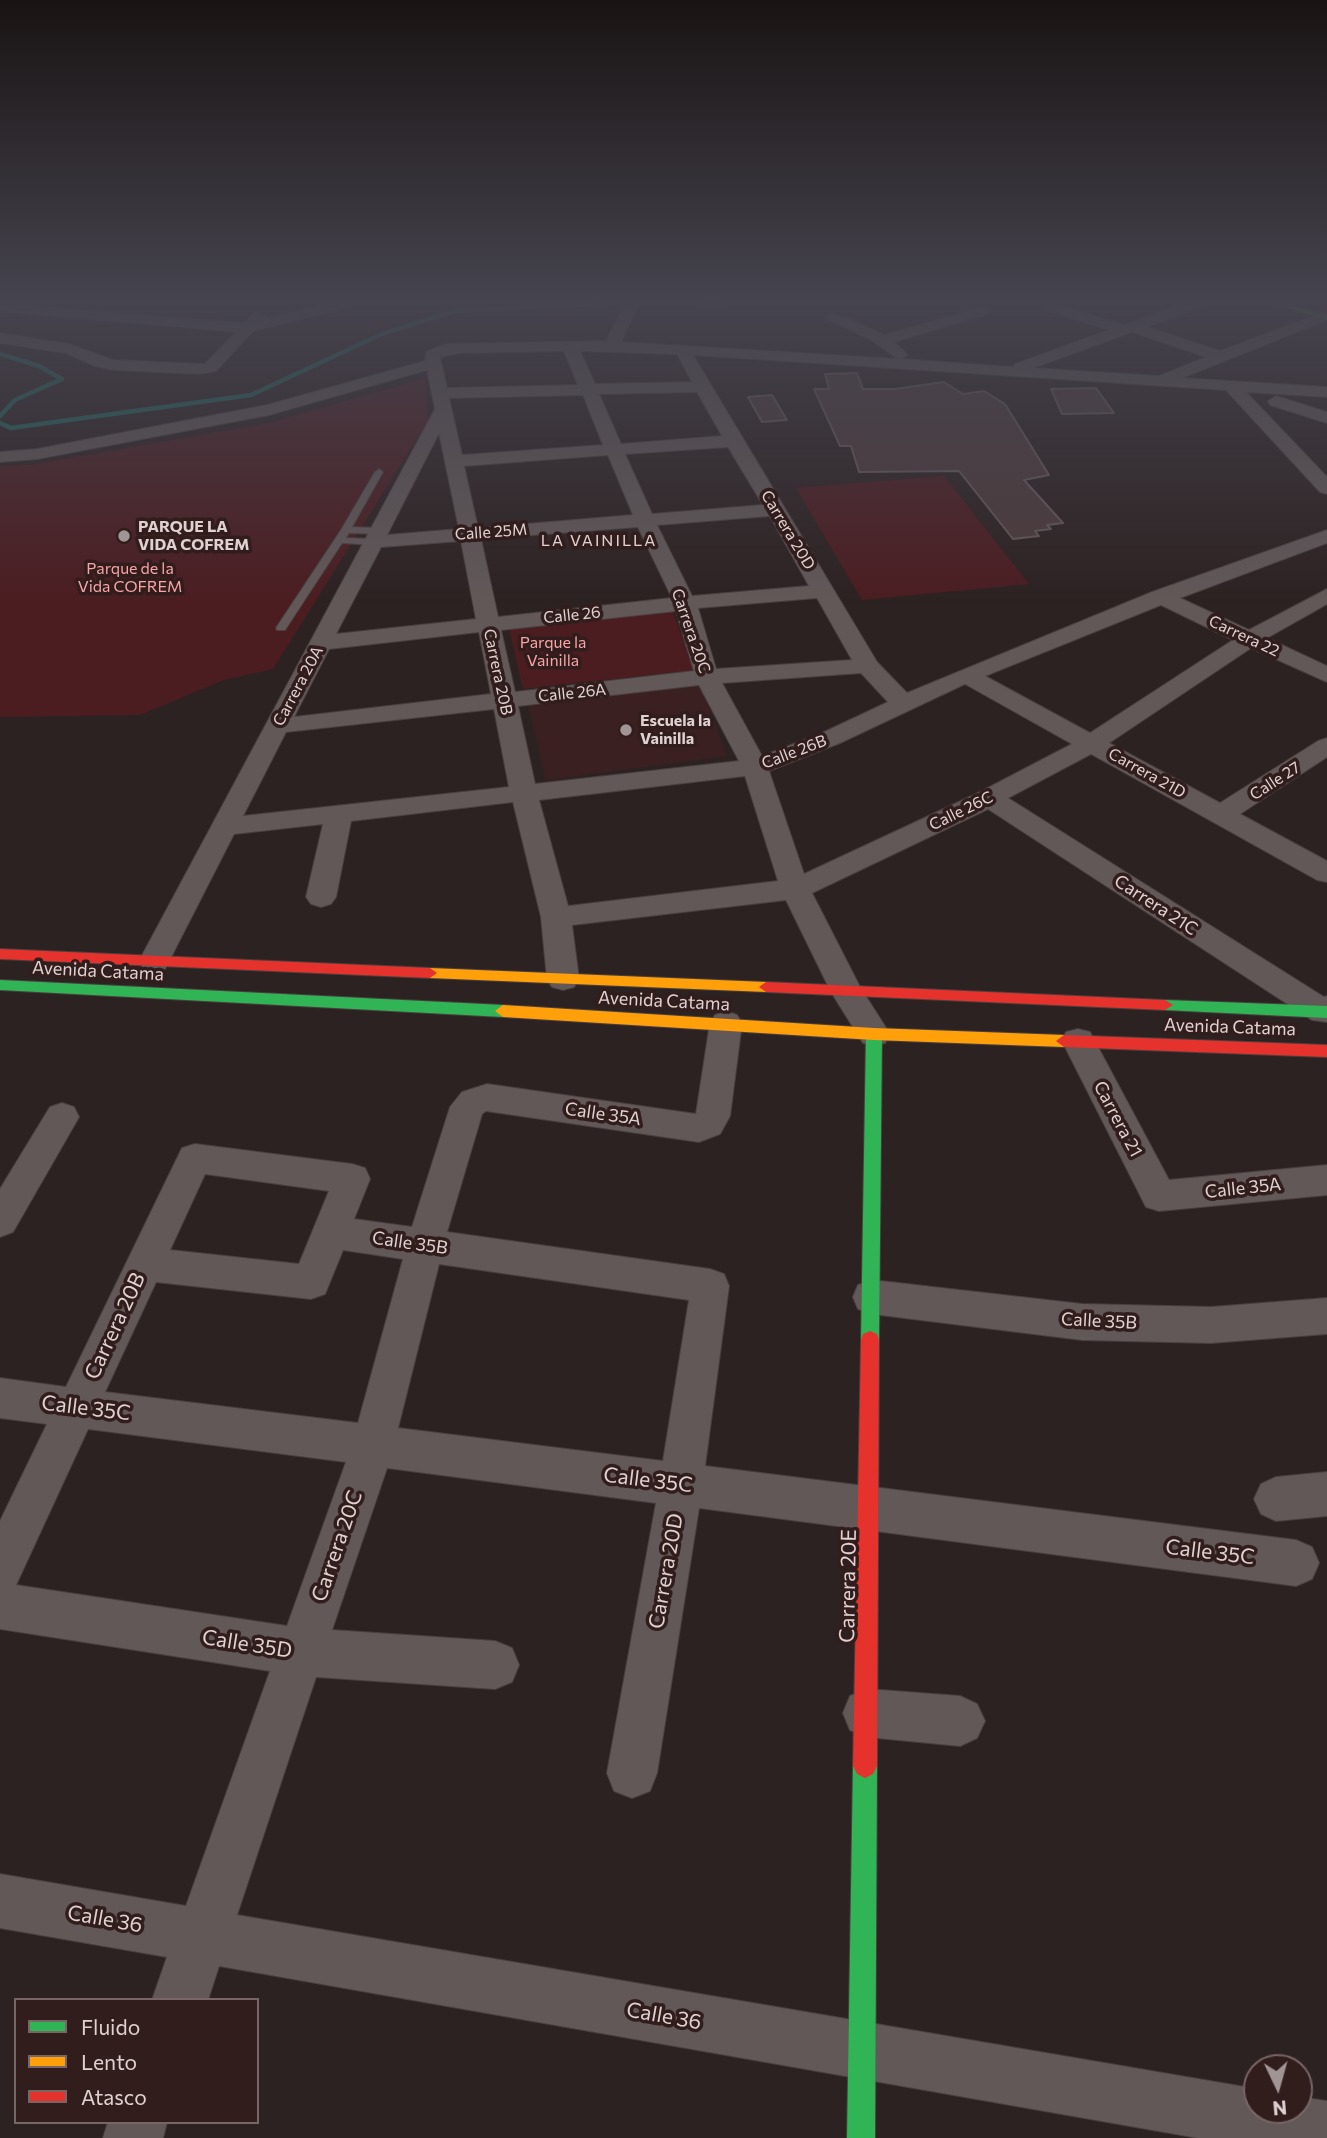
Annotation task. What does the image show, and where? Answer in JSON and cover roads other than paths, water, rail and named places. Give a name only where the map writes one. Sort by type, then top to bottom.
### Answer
[{"type":"main road","name":"Avenida Catama","points":[[0,954],[1326,1011]]},
{"type":"main road","name":"Avenida Catama","points":[[0,985],[726,1023],[874,1034],[1327,1051]]},
{"type":"main road","name":"Carrera 20E","points":[[861,2138],[874,1034]]},
{"type":"street","points":[[0,457],[37,454],[257,413],[286,404]]},
{"type":"street","name":"Carrera 20A","points":[[153,961],[376,536],[439,404]]},
{"type":"street","name":"Carrera 20B","points":[[440,404],[524,793],[556,917],[563,979]]},
{"type":"street","name":"Carrera 20C","points":[[596,404],[645,521],[685,603],[707,677],[755,767],[795,889],[847,992],[874,1034]]},
{"type":"street","name":"Carrera 20D","points":[[714,404],[733,441],[867,666],[904,702]]},
{"type":"street","points":[[1249,404],[1327,488]]},
{"type":"street","points":[[1285,404],[1327,418]]},
{"type":"street","points":[[453,461],[733,441]]},
{"type":"street","points":[[1288,445],[1327,459]]},
{"type":"street","name":"Calle 25M","points":[[376,536],[468,534],[776,510]]},
{"type":"street","name":"Calle 26B","points":[[224,827],[755,767],[823,741],[904,702],[1160,597],[1327,536]]},
{"type":"street","name":"Calle 26","points":[[320,643],[685,603],[824,592]]},
{"type":"street","name":"Calle 26C","points":[[556,917],[795,889],[832,874],[989,798],[1092,743],[1250,639],[1327,595]]},
{"type":"street","name":"Carrera 22","points":[[1160,597],[1327,675]]},
{"type":"street","name":"Calle 26A","points":[[277,726],[707,677],[867,666]]},
{"type":"street","name":"Carrera 21D","points":[[966,676],[1327,873]]},
{"type":"street","name":"Calle 27","points":[[1222,814],[1322,756]]},
{"type":"street","name":"Carrera 21C","points":[[989,798],[1326,1011]]},
{"type":"street","points":[[321,897],[339,814]]},
{"type":"street","name":"Calle 35A","points":[[487,1097],[699,1128],[708,1124],[713,1116],[726,1023]]},
{"type":"street","name":"Carrera 21","points":[[1078,1041],[1159,1196]]},
{"type":"street","name":"Carrera 20C","points":[[181,1998],[373,1445],[425,1245],[467,1107],[474,1101],[487,1097]]},
{"type":"street","points":[[4,1207],[62,1117]]},
{"type":"street","name":"Carrera 20B","points":[[0,1570],[195,1157],[352,1179],[330,1232]]},
{"type":"street","name":"Calle 35A","points":[[1159,1196],[1327,1180]]},
{"type":"street","points":[[145,1264],[311,1282],[330,1232]]},
{"type":"street","name":"Calle 35B","points":[[330,1232],[710,1286]]},
{"type":"street","name":"Carrera 20D","points":[[632,1773],[681,1485],[710,1286]]},
{"type":"street","name":"Calle 35B","points":[[872,1297],[1082,1322],[1211,1325],[1327,1315]]},
{"type":"street","name":"Calle 35C","points":[[0,1398],[1296,1563]]},
{"type":"street","points":[[1276,1499],[1327,1494]]},
{"type":"street","name":"Calle 35D","points":[[0,1606],[300,1652],[495,1665]]},
{"type":"street","points":[[867,1713],[960,1721]]},
{"type":"street","name":"Calle 36","points":[[0,1901],[1327,2131]]},
{"type":"lane","points":[[281,628],[346,530],[379,472]]},
{"type":"lane","points":[[346,530],[376,536]]},
{"type":"lane","points":[[339,540],[376,536]]},
{"type":"waterway","points":[[0,416],[11,404]]},
{"type":"waterway","points":[[0,423],[11,428],[187,404]]},
{"type":"place","name":"PARQUE LA VIDA COFREM","points":[[124,536]]},
{"type":"place","name":"Escuela la Vainilla","points":[[626,730]]},
{"type":"district","name":"LA VAINILLA","points":[[599,541]]},
{"type":"park label","name":"Parque de la Vida COFREM","points":[[130,578]]},
{"type":"park label","name":"Parque la Vainilla","points":[[553,652]]}]
